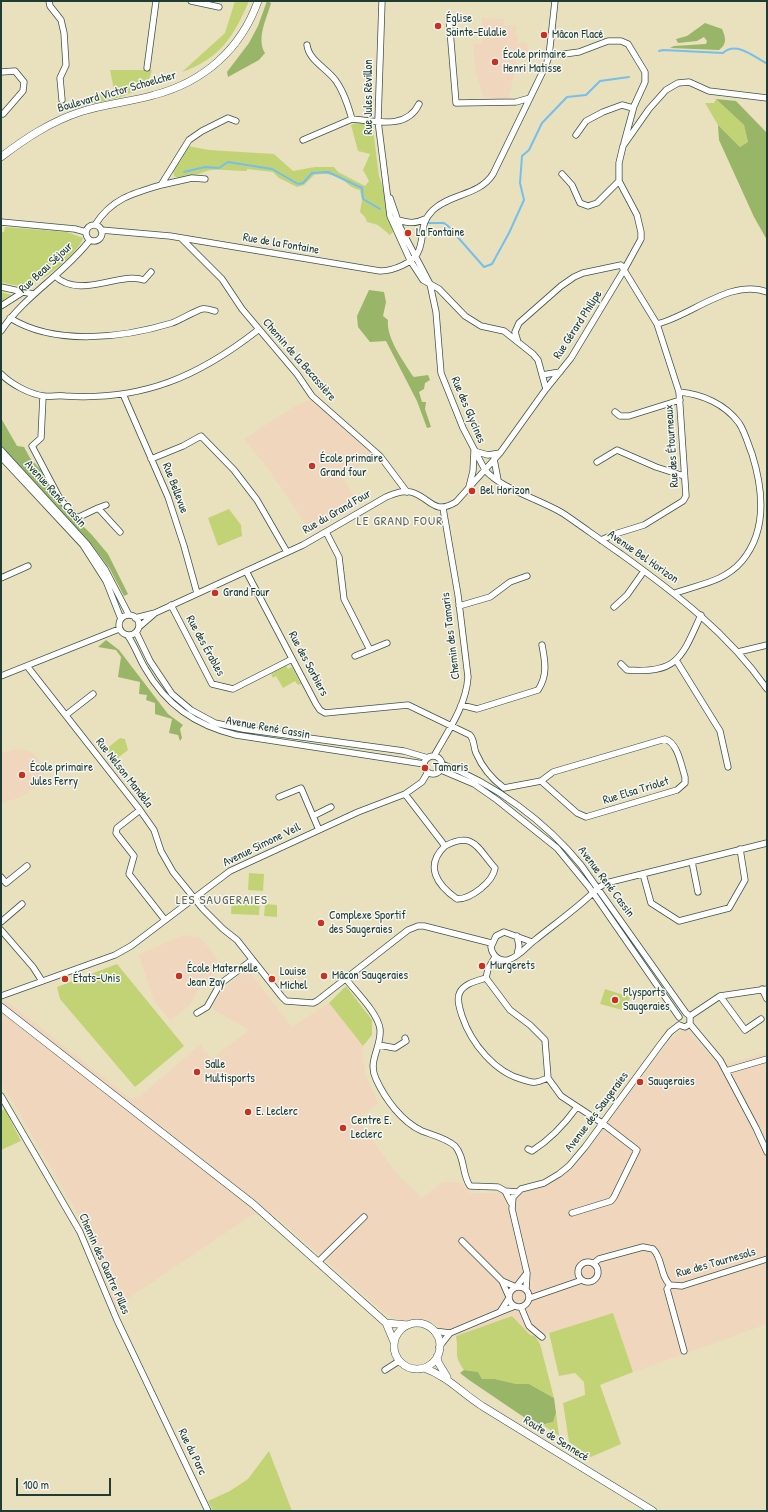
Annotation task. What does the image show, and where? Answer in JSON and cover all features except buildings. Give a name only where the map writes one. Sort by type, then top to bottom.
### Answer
[{"type":"street","points":[[49,1],[50,6],[61,20],[64,33],[66,65],[60,78],[62,100]]},
{"type":"street","points":[[147,68],[156,1]]},
{"type":"street","points":[[190,1],[219,7]]},
{"type":"street","name":"Boulevard Victor Schoelcher","points":[[1,157],[46,126],[68,116],[82,111],[156,95],[198,78],[221,60],[233,47],[244,32],[258,1]]},
{"type":"street","name":"Rue Jules Révillon","points":[[382,1],[378,121],[390,216],[410,260],[423,280],[430,284]]},
{"type":"street","points":[[398,220],[417,223],[425,219],[434,209],[443,203],[478,188],[488,182],[507,148],[549,56],[555,1]]},
{"type":"street","points":[[450,18],[456,103],[516,102],[530,98]]},
{"type":"street","points":[[549,56],[580,52],[608,42],[621,41],[628,44],[645,72],[645,82],[633,108],[618,163],[619,181],[597,202],[588,206],[580,203],[572,185],[562,174]]},
{"type":"street","points":[[307,45],[308,53],[335,79],[341,88],[352,119]]},
{"type":"street","points":[[1,72],[15,70],[24,82],[22,91],[3,114]]},
{"type":"street","points":[[623,146],[649,109],[666,90],[678,82],[689,82],[709,91],[767,98]]},
{"type":"street","points":[[303,140],[352,119],[393,122],[407,119],[416,110],[419,104]]},
{"type":"street","points":[[576,135],[586,121],[603,112],[622,105],[633,108]]},
{"type":"street","points":[[161,185],[189,140],[202,131],[228,118],[236,121]]},
{"type":"street","points":[[86,232],[90,226],[94,225],[101,215],[123,197],[161,185],[192,178],[205,179]]},
{"type":"street","name":"Rue Gérard Philipe","points":[[546,389],[571,358],[624,270],[641,238],[642,232],[637,215],[619,181]]},
{"type":"street","name":"Rue Jules Révillon","points":[[388,192],[400,227],[430,284]]},
{"type":"street","points":[[416,255],[419,251],[425,219]]},
{"type":"street","points":[[1,222],[75,229],[86,232],[90,240],[98,239],[101,235],[101,230],[94,225]]},
{"type":"street","name":"Rue de la Fontaine","points":[[101,230],[134,232],[181,238],[380,271],[390,271],[416,255]]},
{"type":"street","name":"Chemin de la Becassière","points":[[181,238],[222,279],[258,330],[297,374],[312,396],[380,456],[407,492]]},
{"type":"street","name":"Rue Beau Séjour","points":[[1,331],[10,318],[32,294],[55,276],[80,253],[90,240]]},
{"type":"street","points":[[518,342],[515,332],[516,327],[561,286],[583,273],[621,265],[624,270]]},
{"type":"street","name":"Rue des Étourneaux","points":[[601,540],[644,525],[683,501],[686,496],[679,392],[657,324],[624,270]]},
{"type":"street","points":[[55,276],[69,285],[104,284],[137,277],[144,280],[151,272]]},
{"type":"street","points":[[407,492],[414,493],[436,507],[443,508],[456,502],[500,452],[546,389],[538,360],[533,354],[504,331],[481,326],[465,316],[439,289],[430,284]]},
{"type":"street","name":"Rue des Glycines","points":[[430,284],[436,312],[441,373],[474,452],[485,470]]},
{"type":"street","points":[[1,287],[32,294]]},
{"type":"street","points":[[657,324],[677,318],[719,296],[737,290],[756,289],[767,292]]},
{"type":"street","points":[[1,306],[23,292]]},
{"type":"street","points":[[10,318],[32,329],[54,334],[95,337],[140,332],[172,323],[202,309],[215,311]]},
{"type":"street","points":[[1,374],[20,387],[43,396],[90,398],[123,394],[155,387],[202,368],[230,352],[258,330]]},
{"type":"street","points":[[542,374],[560,372]]},
{"type":"street","points":[[675,593],[716,581],[729,573],[742,561],[757,536],[762,506],[760,485],[755,463],[739,423],[714,401],[690,393],[679,392]]},
{"type":"street","name":"Rue Bellevue","points":[[123,394],[168,497],[184,546],[197,594]]},
{"type":"street","points":[[43,396],[41,438],[32,446],[60,500],[77,518],[106,505]]},
{"type":"street","points":[[615,412],[620,416],[629,416],[680,400]]},
{"type":"street","points":[[151,459],[183,446],[201,436],[234,470],[257,500],[287,552]]},
{"type":"street","name":"Avenue René Cassin","points":[[1,450],[86,544],[105,569],[132,616]]},
{"type":"street","points":[[597,462],[617,450],[656,467],[684,476]]},
{"type":"street","points":[[469,488],[473,471],[474,452],[488,455],[500,452]]},
{"type":"street","name":"Avenue René Cassin","points":[[1,457],[83,545],[106,581],[121,619]]},
{"type":"street","points":[[494,459],[498,480]]},
{"type":"street","name":"Avenue Bel Horizon","points":[[485,470],[498,480],[563,514],[675,593],[701,615],[738,652],[767,688]]},
{"type":"street","name":"Rue du Grand Four","points":[[138,629],[155,613],[170,605],[287,552],[326,532],[386,497],[407,492]]},
{"type":"street","points":[[98,508],[120,532]]},
{"type":"street","name":"Chemin des Tamaris","points":[[434,756],[452,726],[467,690],[468,677],[459,606],[443,508]]},
{"type":"street","points":[[326,532],[339,557],[344,598],[370,650]]},
{"type":"street","points":[[1,578],[28,566]]},
{"type":"street","name":"Rue des Sorbiers","points":[[246,571],[320,710],[325,713],[408,705],[452,726]]},
{"type":"street","points":[[614,607],[627,595],[644,571]]},
{"type":"street","points":[[459,606],[490,597],[510,582],[527,576]]},
{"type":"street","name":"Rue des Érables","points":[[170,605],[212,684],[234,690],[292,659]]},
{"type":"street","name":"Rue du Grand Four","points":[[132,616],[155,613]]},
{"type":"street","points":[[621,664],[627,670],[640,671],[660,669],[676,660],[689,645],[701,615]]},
{"type":"street","points":[[132,616],[138,629],[128,636],[119,630],[118,626],[121,619],[132,616]]},
{"type":"street","name":"Avenue René Cassin","points":[[138,629],[150,661],[172,694],[191,710],[215,723],[243,729],[404,751],[428,758]]},
{"type":"street","points":[[1,676],[119,630]]},
{"type":"street","name":"Avenue René Cassin","points":[[128,636],[158,688],[175,707],[207,727],[236,735],[424,764]]},
{"type":"street","points":[[355,656],[387,643]]},
{"type":"street","points":[[461,705],[477,709],[538,690],[542,684],[546,667],[542,645]]},
{"type":"street","points":[[738,652],[767,645]]},
{"type":"street","points":[[676,660],[720,731],[728,767]]},
{"type":"street","name":"Rue Nelson Mandela","points":[[27,666],[140,810],[154,830],[166,862],[194,899],[222,929],[237,940],[286,1001],[313,1003],[404,933],[418,926],[430,927],[491,943]]},
{"type":"street","points":[[66,715],[93,694]]},
{"type":"street","name":"Rue Elsa Triolet","points":[[452,726],[463,731],[473,740],[475,751],[481,763],[491,777],[504,788],[541,781],[553,772],[665,739],[671,741],[674,746],[685,777],[684,783],[677,790],[586,817],[576,813],[541,781]]},
{"type":"street","points":[[434,756],[440,758],[442,767],[436,774],[428,772],[424,764],[428,758],[434,756]]},
{"type":"street","name":"Avenue René Cassin","points":[[442,767],[464,773],[500,793],[549,831],[572,854],[598,888],[688,1015]]},
{"type":"street","name":"Avenue René Cassin","points":[[442,767],[474,784],[498,800],[546,838],[571,863],[679,1017]]},
{"type":"street","name":"Avenue Simone Veil","points":[[1,996],[115,955],[131,946],[230,871],[319,830],[405,794],[422,782],[428,772]]},
{"type":"street","points":[[279,797],[302,788],[319,830]]},
{"type":"street","points":[[405,794],[445,846]]},
{"type":"street","points":[[313,816],[331,807]]},
{"type":"street","points":[[140,810],[117,828],[116,833],[134,856],[129,874],[165,920]]},
{"type":"street","points":[[458,840],[471,841],[495,868],[494,874],[485,884],[466,898],[457,899],[436,876],[434,870],[434,862],[438,852],[445,846],[458,840]]},
{"type":"street","points":[[532,942],[509,933],[500,933],[491,943],[491,951],[495,957],[504,960],[517,955],[606,883],[767,843]]},
{"type":"street","points":[[643,874],[651,903],[679,921],[730,908],[746,880],[740,850]]},
{"type":"street","points":[[692,862],[698,892]]},
{"type":"street","points":[[1,877],[6,883],[27,866]]},
{"type":"street","points":[[1,922],[22,904]]},
{"type":"street","points":[[1,930],[33,967],[42,982]]},
{"type":"street","points":[[517,936],[519,946],[517,955]]},
{"type":"street","points":[[495,957],[488,969],[486,978],[510,1010],[530,1025],[545,1040],[548,1078],[561,1096],[602,1123],[637,1150],[611,1201],[572,1213]]},
{"type":"street","points":[[197,1013],[207,1007],[220,984],[252,960]]},
{"type":"street","points":[[486,978],[466,985],[460,992],[458,998],[459,1008],[466,1029],[491,1062],[502,1070],[521,1079],[535,1082],[548,1078]]},
{"type":"street","points":[[346,979],[378,1020],[380,1028],[379,1045],[394,1048],[406,1041],[405,1038]]},
{"type":"street","points":[[690,1024],[685,1027],[679,1025],[679,1017],[688,1015],[720,996],[764,989],[767,999]]},
{"type":"street","points":[[720,996],[745,1030],[761,1019]]},
{"type":"street","points":[[1,1008],[253,1204],[386,1323],[394,1342],[394,1348],[399,1361],[410,1368],[424,1368],[434,1362],[437,1357],[439,1347],[437,1336],[434,1331]]},
{"type":"street","points":[[688,1015],[690,1024],[712,1049],[726,1071],[767,1152]]},
{"type":"street","name":"Avenue des Saugeraies","points":[[379,1045],[375,1052],[373,1070],[382,1089],[407,1122],[446,1140],[455,1146],[459,1153],[467,1182],[470,1186],[498,1188],[505,1191],[517,1192],[544,1183],[569,1166],[585,1147],[670,1032],[679,1025]]},
{"type":"street","points":[[726,1071],[767,1059]]},
{"type":"street","name":"Chemin des Quatre Pilles","points":[[1,1096],[80,1232],[117,1320],[156,1402]]},
{"type":"street","points":[[528,1149],[532,1151],[548,1142],[577,1107]]},
{"type":"street","points":[[505,1191],[511,1203],[526,1273],[526,1289],[530,1298]]},
{"type":"street","points":[[511,1203],[517,1192]]},
{"type":"street","points":[[318,1262],[364,1217]]},
{"type":"street","points":[[462,1241],[502,1281],[516,1287],[521,1286],[526,1289]]},
{"type":"street","name":"Rue des Tournesols","points":[[582,1280],[578,1274],[579,1268],[584,1263],[594,1263],[599,1259],[648,1247],[653,1248],[658,1255],[665,1279],[670,1285],[682,1286],[767,1260]]},
{"type":"street","points":[[439,1347],[450,1333],[500,1312],[527,1304],[530,1298],[582,1280],[591,1282],[597,1278],[599,1272],[594,1263]]},
{"type":"street","points":[[500,1312],[509,1298],[511,1291],[516,1287],[526,1273]]},
{"type":"street","points":[[502,1281],[509,1298],[518,1307],[529,1326],[542,1337]]},
{"type":"street","name":"Rue des Tournesols","points":[[670,1285],[667,1289],[684,1351]]},
{"type":"street","points":[[386,1323],[408,1325],[422,1324],[434,1331],[450,1333]]},
{"type":"street","points":[[394,1342],[397,1335],[408,1325]]},
{"type":"street","name":"Route de Sennecé","points":[[437,1357],[438,1362],[450,1381]]},
{"type":"street","points":[[385,1370],[399,1361]]},
{"type":"street","name":"Route de Sennecé","points":[[424,1368],[437,1373],[450,1381],[478,1403],[653,1511]]},
{"type":"street","name":"Rue du Parc","points":[[156,1402],[208,1511]]},
{"type":"shaded area","name":"École primaire Henri Matisse","points":[[482,18],[504,19],[504,25],[516,25],[516,35],[518,35],[517,43],[527,42],[528,51],[516,52],[516,66],[508,101],[485,101],[476,73],[473,44],[482,43]]},
{"type":"shaded area","name":"École primaire Grand four","points":[[311,399],[375,457],[342,476],[359,505],[312,533],[269,470],[244,439],[292,408]]},
{"type":"shaded area","name":"École primaire Jules Ferry","points":[[17,749],[31,752],[38,758],[44,771],[42,780],[38,786],[18,798],[1,803],[1,753]]},
{"type":"shaded area","name":"École Maternelle Jean Zay","points":[[183,935],[201,938],[217,959],[215,973],[203,988],[198,990],[189,1006],[170,1020],[154,1001],[139,955]]},
{"type":"shaded area","points":[[247,969],[292,1027],[329,1003],[363,1046],[363,1061],[366,1076],[378,1103],[358,1119],[395,1172],[422,1198],[443,1182],[460,1182],[470,1193],[494,1193],[532,1190],[557,1179],[575,1167],[667,1043],[685,1028],[720,1066],[767,1053],[767,1324],[633,1372],[613,1313],[549,1333],[530,1335],[512,1316],[456,1336],[425,1319],[402,1321],[386,1314],[273,1214],[252,1215],[115,1307],[90,1240],[76,1211],[1,1082],[1,1001],[5,1000],[130,1098],[139,1097],[200,1045],[212,1059],[249,1030],[211,1008],[223,989]]},
{"type":"green space","points":[[235,1],[249,1],[238,25],[224,45],[206,60],[195,67],[182,72],[225,33]]},
{"type":"green space","points":[[267,1],[271,3],[262,35],[265,53],[259,60],[228,77],[227,72],[249,43],[258,26]]},
{"type":"green space","points":[[705,23],[722,29],[725,43],[719,50],[670,48],[674,46],[706,44],[707,41],[704,37],[697,41],[678,43],[676,39],[687,36]]},
{"type":"green space","points":[[110,70],[152,70],[147,86],[121,97],[83,106],[83,99],[114,90]]},
{"type":"green space","points":[[716,99],[744,125],[748,142],[740,147],[718,125],[705,103],[714,103]]},
{"type":"green space","points":[[716,99],[736,101],[767,133],[767,240],[754,217],[719,140],[718,125],[740,147],[748,142],[744,125]]},
{"type":"green space","points":[[358,122],[369,124],[373,129],[379,176],[385,194],[387,216],[393,232],[390,235],[378,225],[367,222],[365,217],[360,212],[362,200],[360,190],[352,187],[340,178],[333,175],[314,175],[304,185],[297,187],[279,178],[273,172],[247,169],[247,171],[211,170],[188,178],[179,178],[174,176],[173,171],[188,146],[209,150],[274,154],[293,171],[315,167],[334,167],[338,172],[365,186],[369,181],[363,170],[370,154],[358,151],[351,125]]},
{"type":"green space","points":[[5,227],[67,232],[83,238],[75,251],[49,274],[32,284],[25,286],[16,285],[1,282],[1,232],[4,232]]},
{"type":"green space","points":[[369,290],[384,292],[386,302],[383,316],[388,320],[388,327],[392,341],[412,375],[414,377],[428,375],[430,380],[425,383],[424,389],[419,392],[422,402],[426,402],[425,409],[431,427],[427,428],[417,401],[386,341],[370,342],[358,327],[357,316]]},
{"type":"green space","points":[[1,292],[11,295],[10,299],[1,304]]},
{"type":"green space","points":[[1,418],[17,446],[24,447],[30,458],[41,470],[58,501],[92,535],[108,554],[128,594],[124,596],[110,569],[93,546],[1,446]]},
{"type":"green space","points":[[229,509],[241,525],[242,536],[218,546],[208,518]]},
{"type":"green space","points":[[106,640],[119,650],[168,714],[183,725],[180,729],[182,738],[180,741],[178,735],[169,733],[172,719],[155,714],[155,703],[146,700],[147,695],[139,694],[140,682],[118,677],[121,657],[116,650],[98,647]]},
{"type":"green space","points":[[286,665],[288,669],[292,667],[301,684],[298,685],[295,681],[283,688],[276,676],[273,678],[271,674]]},
{"type":"green space","points":[[120,738],[125,739],[128,750],[115,760],[106,749]]},
{"type":"green space","points":[[249,873],[264,874],[263,891],[248,890]]},
{"type":"green space","points":[[232,896],[260,899],[259,915],[231,914]]},
{"type":"green space","points":[[265,904],[277,905],[277,917],[264,916]]},
{"type":"green space","points":[[117,964],[184,1046],[135,1087],[60,999],[57,987]]},
{"type":"green space","points":[[346,986],[372,1020],[372,1035],[363,1046],[329,1003]]},
{"type":"green space","name":"Plysports Saugeraies","points":[[605,989],[630,997],[626,1011],[600,1004]]},
{"type":"green space","points":[[5,1109],[21,1141],[1,1150],[1,1111]]},
{"type":"green space","points":[[613,1313],[633,1372],[600,1385],[621,1444],[591,1457],[569,1442],[563,1403],[585,1395],[584,1382],[575,1373],[559,1376],[549,1333]]},
{"type":"green space","points":[[512,1316],[530,1335],[535,1336],[540,1344],[554,1398],[529,1384],[516,1384],[495,1379],[482,1379],[478,1372],[464,1370],[461,1365],[457,1357],[456,1336]]},
{"type":"green space","points":[[464,1370],[478,1372],[482,1379],[495,1379],[516,1384],[529,1384],[554,1398],[556,1413],[553,1422],[537,1426],[460,1373]]},
{"type":"green space","points":[[556,1413],[559,1436],[543,1425],[553,1422]]},
{"type":"green space","points":[[269,1451],[292,1511],[213,1511],[208,1501],[230,1491],[248,1479]]},
{"type":"waterway","points":[[659,51],[723,53],[728,50],[739,49],[766,63]]},
{"type":"waterway","points":[[427,223],[444,223],[484,267],[492,264],[509,233],[524,200],[520,183],[522,156],[529,150],[542,123],[567,97],[586,95],[600,81],[629,77]]},
{"type":"waterway","points":[[184,172],[205,167],[219,168],[228,162],[272,169],[298,184],[303,183],[312,173],[328,172],[362,188],[363,199],[380,209]]},
{"type":"place","name":"Église Sainte-Eulalie","points":[[438,26]]},
{"type":"place","name":"Mâcon Flacé","points":[[544,35]]},
{"type":"place","name":"École primaire Henri Matisse","points":[[495,62]]},
{"type":"place","name":"La Fontaine","points":[[408,233]]},
{"type":"place","name":"École primaire Grand four","points":[[312,466]]},
{"type":"place","name":"Bel Horizon","points":[[472,491]]},
{"type":"place","name":"Grand Four","points":[[215,593]]},
{"type":"place","name":"Tamaris","points":[[425,768]]},
{"type":"place","name":"École primaire Jules Ferry","points":[[22,775]]},
{"type":"place","name":"Complexe Sportif des Saugeraies","points":[[321,923]]},
{"type":"place","name":"Murgerets","points":[[482,966]]},
{"type":"place","name":"École Maternelle Jean Zay","points":[[179,976]]},
{"type":"place","name":"Mâcon Saugeraies","points":[[324,976]]},
{"type":"place","name":"États-Unis","points":[[65,979]]},
{"type":"place","name":"Louise Michel","points":[[272,979]]},
{"type":"place","name":"Plysports Saugeraies","points":[[615,1000]]},
{"type":"place","name":"Salle Multisports","points":[[197,1072]]},
{"type":"place","name":"Saugeraies","points":[[640,1082]]},
{"type":"place","name":"E. Leclerc","points":[[248,1112]]},
{"type":"place","name":"Centre E. Leclerc","points":[[343,1128]]},
{"type":"district","name":"LE GRAND FOUR","points":[[400,522]]},
{"type":"district","name":"LES SAUGERAIES","points":[[222,901]]}]
